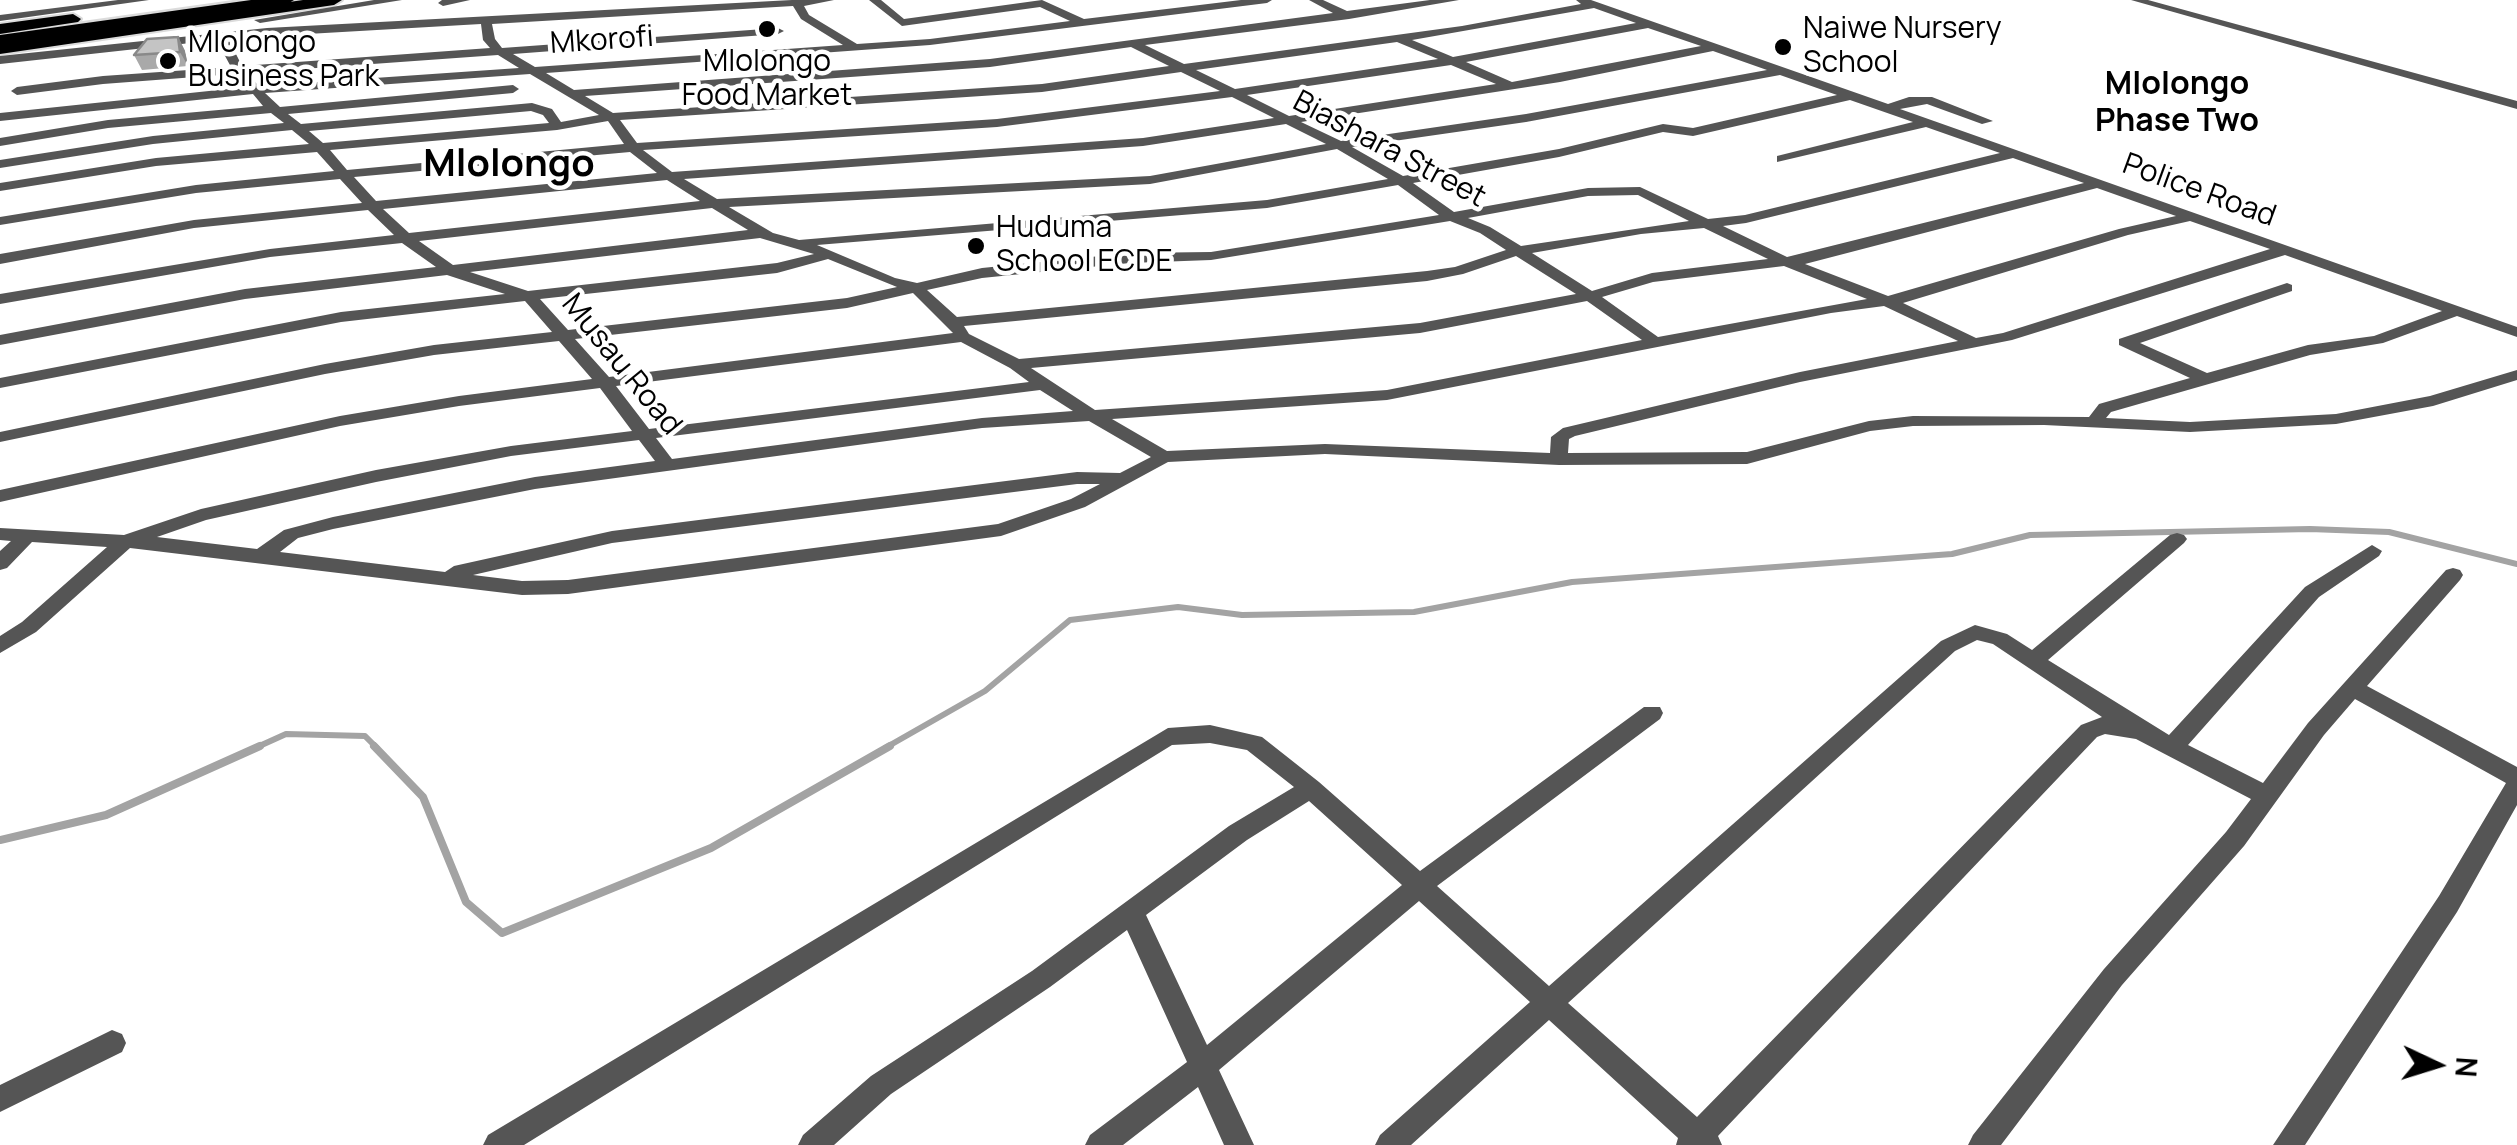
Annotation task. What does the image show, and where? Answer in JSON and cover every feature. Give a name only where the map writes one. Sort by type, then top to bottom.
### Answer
[{"type":"highway","points":[[0,35],[208,0]]},
{"type":"highway","points":[[0,35],[246,0]]},
{"type":"highway","points":[[0,35],[286,0]]},
{"type":"highway","points":[[0,48],[108,40],[334,0]]},
{"type":"street","points":[[0,18],[144,0]]},
{"type":"street","points":[[0,60],[108,40],[397,0]]},
{"type":"street","points":[[437,23],[443,1],[465,0]]},
{"type":"street","points":[[18,91],[238,70],[359,45],[378,26],[829,0]]},
{"type":"street","points":[[874,0],[902,23],[1036,2]]},
{"type":"street","name":"Mkorofi","points":[[0,118],[258,90],[856,48],[1267,0]]},
{"type":"street","points":[[1314,0],[1365,23]]},
{"type":"street","points":[[576,93],[898,72],[1454,0]]},
{"type":"street","points":[[2136,0],[2517,105]]},
{"type":"street","name":"Biashara Street","points":[[1036,2],[1132,44],[1338,145],[1400,180],[1450,216],[1486,230],[1655,342]]},
{"type":"street","points":[[0,188],[156,162],[557,126],[611,117],[1042,88],[1462,29],[1587,2]]},
{"type":"street","name":"Police Road","points":[[1587,2],[2517,332]]},
{"type":"street","points":[[378,3],[378,26]]},
{"type":"street","points":[[797,3],[805,16],[932,95]]},
{"type":"street","points":[[761,6],[778,31],[809,52]]},
{"type":"street","points":[[636,14],[659,41],[686,60]]},
{"type":"street","points":[[486,21],[489,40],[498,50],[611,117],[632,147],[669,176],[763,233],[915,287],[958,330],[1164,457]]},
{"type":"street","points":[[0,221],[196,189],[346,174],[632,147],[997,123],[1127,110],[1454,61],[1650,24]]},
{"type":"street","points":[[1380,30],[1510,86]]},
{"type":"street","points":[[108,40],[232,34],[359,45],[498,50],[778,31]]},
{"type":"street","points":[[232,34],[230,54],[238,70]]},
{"type":"street","points":[[108,40],[103,80],[115,103]]},
{"type":"street","points":[[359,45],[386,80],[464,134]]},
{"type":"street","points":[[0,260],[194,224],[669,176],[1074,150],[1510,86],[1715,47]]},
{"type":"street","name":"Musau Road","points":[[238,70],[276,110],[319,146],[373,208],[407,238],[451,270],[530,297],[606,384],[666,464]]},
{"type":"street","points":[[0,299],[217,260],[716,203],[1150,180],[1781,71]]},
{"type":"street","points":[[0,142],[108,124],[513,89]]},
{"type":"street","points":[[794,244],[1041,221],[1221,210],[1558,153],[1663,128],[1694,132],[1849,96]]},
{"type":"street","points":[[1887,109],[1909,101],[1928,100],[1987,120]]},
{"type":"street","points":[[0,164],[136,142],[532,107],[548,112],[557,126]]},
{"type":"street","points":[[1782,159],[1926,123]]},
{"type":"street","points":[[0,496],[340,421],[459,401],[606,384],[958,330],[1458,271],[1517,250],[1641,230],[1708,225],[2013,154]]},
{"type":"street","points":[[1016,364],[1420,328],[1590,296],[1652,278],[1784,262],[2096,184]]},
{"type":"street","points":[[0,436],[325,369],[563,334],[847,303],[982,273],[1130,258],[1211,256],[1588,192],[1636,190],[1784,262],[1887,301],[1974,343]]},
{"type":"street","name":"Musau Road","points":[[261,556],[292,534],[535,482],[982,423],[1387,395],[1831,308],[1887,301],[2190,217]]},
{"type":"street","points":[[0,340],[246,294],[763,233]]},
{"type":"street","points":[[1559,459],[1560,438],[1570,432],[1800,377],[2006,337],[2284,250]]},
{"type":"street","points":[[0,383],[341,317],[777,268],[830,254]]},
{"type":"street","points":[[2208,380],[2126,342],[2287,288]]},
{"type":"street","points":[[2096,424],[2099,412],[2105,408],[2308,350],[2377,340],[2458,310]]},
{"type":"street","points":[[0,534],[261,556],[522,588],[568,587],[1001,530],[1078,503],[1164,457],[1325,449],[1559,459],[1747,458],[1869,426],[1913,421],[2256,426],[2336,419],[2433,401],[2517,375]]},
{"type":"street","points":[[0,646],[29,627],[125,542],[200,515],[376,476],[642,433],[1044,384]]},
{"type":"street","points":[[438,577],[612,536],[1076,478],[1120,478]]},
{"type":"street","points":[[0,564],[28,536]]},
{"type":"street","points":[[2033,661],[2177,539]]},
{"type":"street","points":[[2172,746],[2312,592],[2372,552]]},
{"type":"street","points":[[1983,1145],[2113,977],[2235,839],[2316,729],[2454,574]]},
{"type":"street","points":[[1390,1145],[1948,646],[1975,632],[2000,640],[2141,730],[2267,796]]},
{"type":"street","points":[[2288,1145],[2448,904],[2517,781],[2354,689]]},
{"type":"street","points":[[1100,1145],[1204,1065],[1419,886],[1652,713]]},
{"type":"street","points":[[498,1145],[1168,737],[1210,734],[1254,743],[1311,788],[1698,1142],[2080,737],[2103,725],[2141,730]]},
{"type":"street","points":[[814,1145],[881,1085],[1042,979],[1238,834],[1311,788]]},
{"type":"street","points":[[1132,912],[1239,1145]]},
{"type":"street","points":[[0,1099],[112,1043]]},
{"type":"building","points":[[178,37],[180,52],[134,55],[147,39]]},
{"type":"waterway","points":[[885,748],[985,691],[1070,620],[1178,607],[1242,615],[1414,612],[1572,582],[1952,554],[2030,535],[2310,529],[2389,532],[2517,564]]},
{"type":"waterway","points":[[255,748],[286,734],[365,736],[377,748]]},
{"type":"waterway","points":[[0,840],[106,815],[260,746]]},
{"type":"waterway","points":[[374,746],[423,797],[466,902],[502,933],[711,848],[890,746]]},
{"type":"place","name":"Mlolongo Food Market","points":[[767,29]]},
{"type":"place","name":"Naiwe Nursery School","points":[[1783,47]]},
{"type":"place","name":"Mlolongo Business Park","points":[[168,61]]},
{"type":"place","name":"Huduma School ECDE","points":[[976,246]]},
{"type":"district","name":"Mlolongo Phase Two","points":[[2177,104]]},
{"type":"district","name":"Mlolongo","points":[[509,165]]}]
